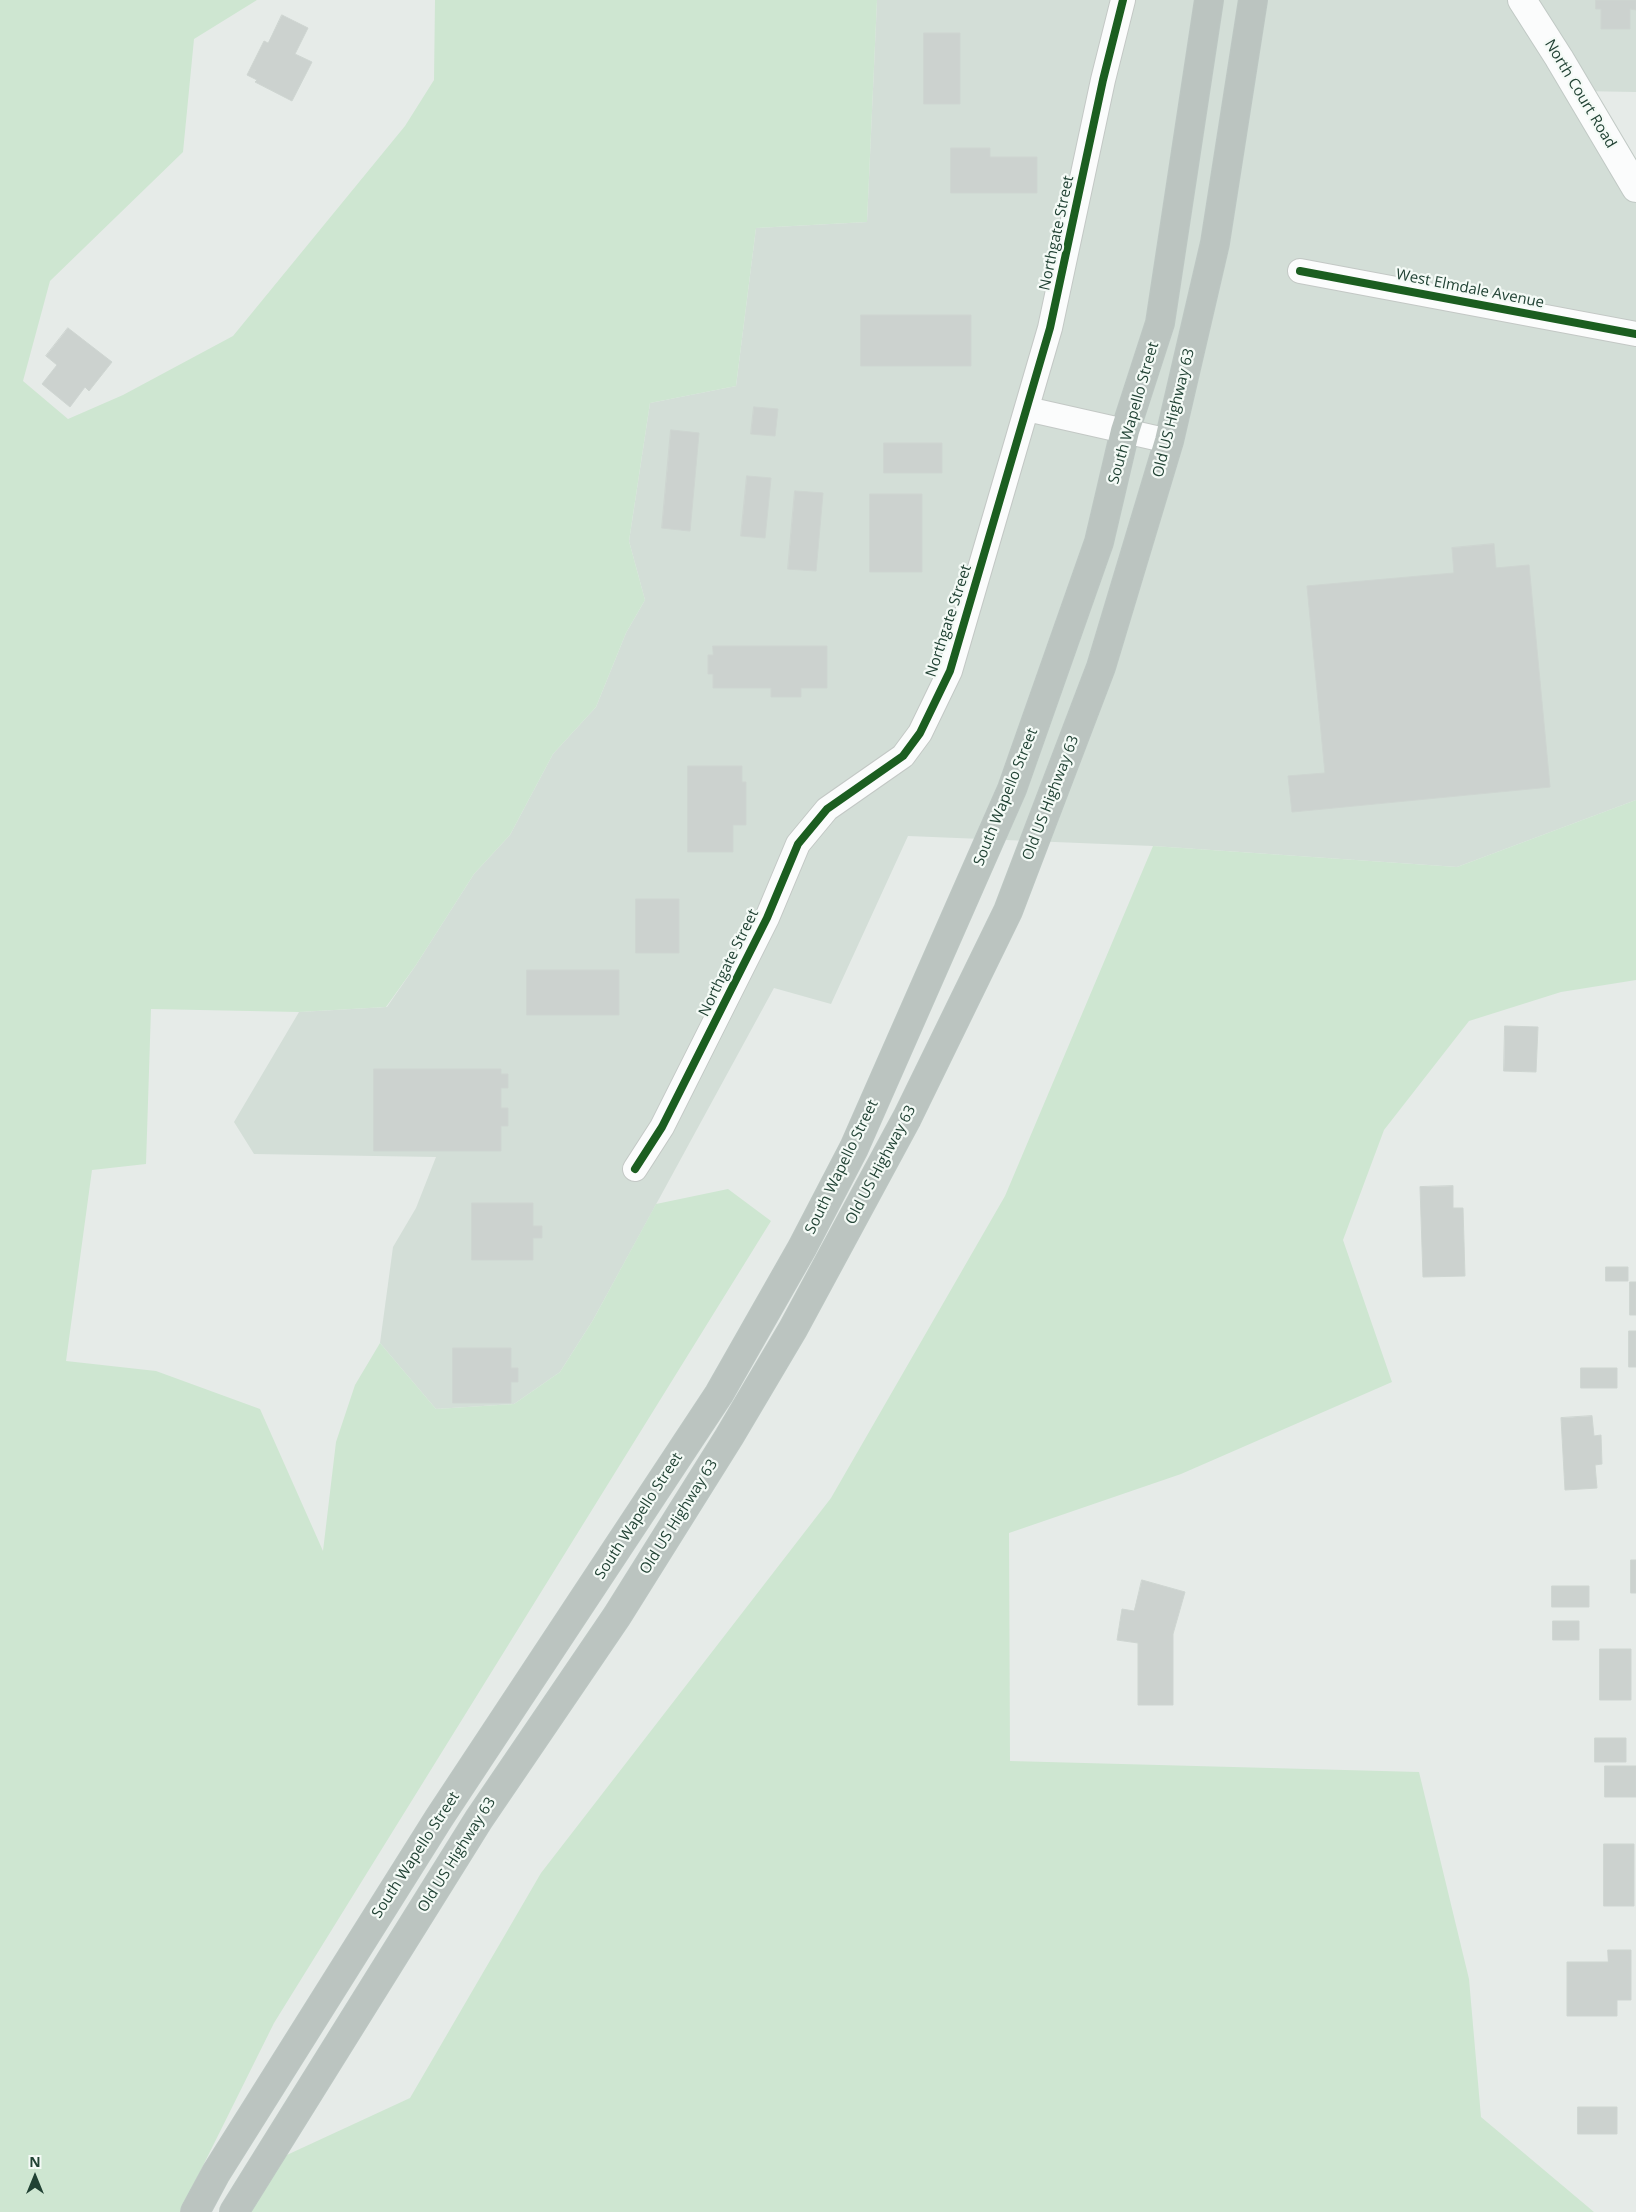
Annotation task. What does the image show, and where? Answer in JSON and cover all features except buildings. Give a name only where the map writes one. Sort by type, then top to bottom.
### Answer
[{"type":"highway","name":"South Wapello Street","points":[[195,2212],[216,2172],[434,1826],[719,1394],[802,1248],[854,1148],[1012,789],[1099,542],[1125,431],[1160,323],[1209,0]]},
{"type":"highway","name":"Old US Highway 63","points":[[234,2212],[479,1819],[617,1616],[729,1437],[793,1329],[907,1118],[1008,911],[1100,667],[1169,441],[1215,243],[1252,0]]},
{"type":"main road","name":"North Court Road","points":[[1522,0],[1560,58],[1636,188]]},
{"type":"street","name":"Northgate Street","points":[[635,1169],[662,1127],[754,944],[798,844],[826,809],[902,756],[920,733],[950,671],[1050,328],[1123,0]]},
{"type":"street","name":"West Elmdale Avenue","points":[[1300,271],[1636,334]]},
{"type":"street","points":[[1027,410],[1169,441]]},
{"type":"shaded area","points":[[877,0],[1636,0],[1636,92],[1579,91],[1636,189],[1636,800],[1457,867],[1153,846],[908,836],[831,1004],[774,988],[593,1320],[560,1372],[514,1404],[436,1409],[380,1343],[393,1247],[416,1208],[436,1157],[254,1154],[234,1122],[299,1012],[387,1007],[474,874],[510,835],[553,754],[596,707],[626,633],[645,600],[629,541],[650,403],[736,386],[756,228],[867,222]]},
{"type":"green space","points":[[0,0],[257,0],[194,39],[183,152],[50,281],[23,381],[68,419],[123,395],[233,336],[405,126],[434,80],[435,0],[877,0],[867,222],[756,228],[736,386],[650,403],[629,541],[645,600],[626,633],[596,707],[553,754],[510,835],[474,874],[416,965],[386,1007],[299,1012],[151,1009],[146,1164],[92,1170],[66,1361],[156,1371],[260,1409],[323,1551],[336,1442],[355,1385],[380,1343],[436,1409],[514,1404],[560,1372],[593,1320],[656,1204],[728,1189],[771,1221],[274,2023],[180,2212],[0,2212]]},
{"type":"green space","points":[[1636,800],[1636,980],[1561,992],[1469,1021],[1384,1130],[1343,1240],[1392,1382],[1181,1474],[1009,1533],[1010,1761],[1419,1772],[1469,1979],[1481,2117],[1594,2212],[234,2212],[263,2166],[410,2098],[541,1873],[831,1498],[1005,1196],[1153,846],[1457,867]]},
{"type":"cycle path","points":[[635,1169],[662,1127],[767,918],[798,844],[827,809],[903,756],[920,733],[950,671],[1050,328],[1103,80],[1123,0]]},
{"type":"cycle path","points":[[1300,271],[1636,334]]}]
